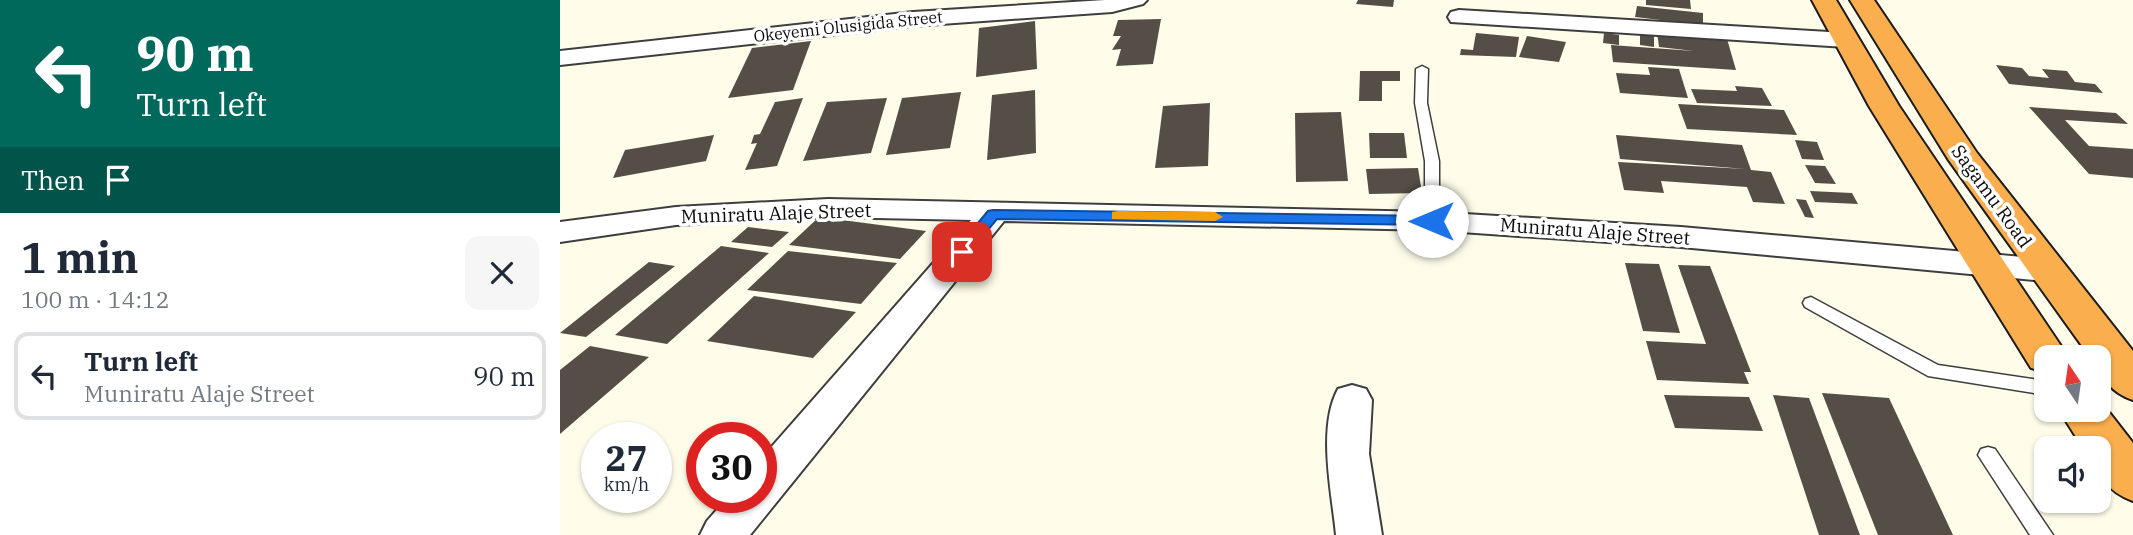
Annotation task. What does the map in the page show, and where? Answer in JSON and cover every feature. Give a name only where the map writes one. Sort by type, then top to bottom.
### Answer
[{"type":"highway","name":"Sagamu Road","points":[[1824,0],[1985,267],[2037,345]]},
{"type":"highway","name":"Sagamu Road","points":[[1862,0],[1964,159],[2133,383]]},
{"type":"highway","points":[[2091,422],[2133,480]]},
{"type":"street","name":"Okeyemi Olusigida Street","points":[[560,58],[900,20],[1112,6],[1136,0]]},
{"type":"street","points":[[1459,17],[1846,40]]},
{"type":"street","name":"Muniratu Alaje Street","points":[[560,232],[676,216],[828,208],[993,214],[1432,221],[1681,237],[1985,267],[2046,270]]},
{"type":"street","points":[[777,471],[993,214]]},
{"type":"street","points":[[1352,400],[1348,454],[1359,535]]},
{"type":"street","points":[[723,535],[742,513]]},
{"type":"lane","points":[[1422,69],[1421,103],[1432,161],[1432,221]]},
{"type":"lane","points":[[1811,303],[1934,371],[2034,386]]},
{"type":"lane","points":[[1988,455],[2042,535]]},
{"type":"building","points":[[1358,0],[1394,0],[1393,7],[1356,4]]},
{"type":"building","points":[[1646,0],[1690,0],[1691,9],[1646,5]]},
{"type":"building","points":[[1637,6],[1703,13],[1703,25],[1635,17]]},
{"type":"building","points":[[1161,19],[1153,64],[1116,66],[1121,49],[1112,50],[1121,36],[1113,36],[1118,20]]},
{"type":"building","points":[[1035,21],[1037,69],[976,77],[979,28]]},
{"type":"building","points":[[1657,32],[1727,39],[1736,70],[1613,62],[1611,45],[1694,51],[1659,47]]},
{"type":"building","points":[[1476,33],[1519,37],[1516,57],[1460,55],[1461,49],[1473,50]]},
{"type":"building","points":[[1604,33],[1619,35],[1619,45],[1603,43]]},
{"type":"building","points":[[1640,33],[1654,34],[1654,47],[1640,45]]},
{"type":"building","points":[[1527,36],[1566,42],[1559,62],[1519,57]]},
{"type":"building","points":[[811,41],[793,90],[728,98],[752,48]]},
{"type":"building","points":[[1996,65],[2022,68],[2029,76],[2049,78],[2042,69],[2067,71],[2075,82],[2095,84],[2103,93],[2009,84]]},
{"type":"building","points":[[1648,67],[1679,69],[1688,98],[1620,93],[1616,73],[1650,75]]},
{"type":"building","points":[[1360,71],[1400,71],[1400,81],[1382,81],[1382,101],[1359,101]]},
{"type":"building","points":[[1735,86],[1762,88],[1772,106],[1697,103],[1691,89],[1737,91]]},
{"type":"building","points":[[1035,90],[1036,153],[987,160],[992,95]]},
{"type":"building","points":[[961,92],[950,148],[886,155],[902,98]]},
{"type":"building","points":[[803,98],[777,166],[745,170],[757,143],[751,144],[754,135],[760,134],[775,102]]},
{"type":"building","points":[[887,98],[871,153],[803,161],[827,102]]},
{"type":"building","points":[[1210,103],[1208,166],[1155,168],[1163,106]]},
{"type":"building","points":[[1678,104],[1784,110],[1797,135],[1687,129]]},
{"type":"building","points":[[2029,107],[2116,113],[2128,124],[2065,120],[2089,146],[2133,149],[2133,178],[2089,174]]},
{"type":"building","points":[[1341,112],[1348,181],[1296,182],[1295,113]]},
{"type":"building","points":[[1369,133],[1404,133],[1407,158],[1370,158]]},
{"type":"building","points":[[714,135],[706,161],[613,178],[625,150]]},
{"type":"building","points":[[1616,135],[1742,145],[1751,170],[1771,172],[1785,204],[1753,202],[1747,187],[1661,181],[1664,193],[1624,190],[1618,162],[1746,169],[1620,159]]},
{"type":"building","points":[[1795,140],[1817,142],[1824,160],[1802,159]]},
{"type":"building","points":[[1805,165],[1825,166],[1836,184],[1815,183]]},
{"type":"building","points":[[1418,168],[1422,193],[1369,194],[1366,169]]},
{"type":"building","points":[[1810,191],[1852,193],[1858,204],[1815,202]]},
{"type":"building","points":[[1796,199],[1806,200],[1814,218],[1805,217]]},
{"type":"building","points":[[819,217],[926,231],[900,259],[789,245]]},
{"type":"building","points":[[748,227],[789,232],[772,247],[731,242]]},
{"type":"building","points":[[721,246],[769,253],[667,344],[615,335]]},
{"type":"building","points":[[788,251],[897,263],[861,304],[747,290]]},
{"type":"building","points":[[649,262],[675,266],[586,337],[560,333]]},
{"type":"building","points":[[1625,263],[1659,264],[1680,333],[1643,331]]},
{"type":"building","points":[[1678,265],[1710,266],[1751,372],[1744,372],[1749,384],[1657,380],[1646,341],[1706,344]]},
{"type":"building","points":[[754,296],[856,312],[813,358],[707,341]]},
{"type":"building","points":[[590,346],[649,357],[560,434],[560,370]]},
{"type":"building","points":[[1822,393],[1889,398],[1953,535],[1878,535]]},
{"type":"building","points":[[1664,395],[1749,397],[1763,431],[1675,428]]},
{"type":"building","points":[[1773,395],[1809,398],[1860,535],[1819,535]]},
{"type":"slow traffic","points":[[1118,215],[1215,217]]},
{"type":"route","points":[[962,252],[993,214],[1432,221]]}]
